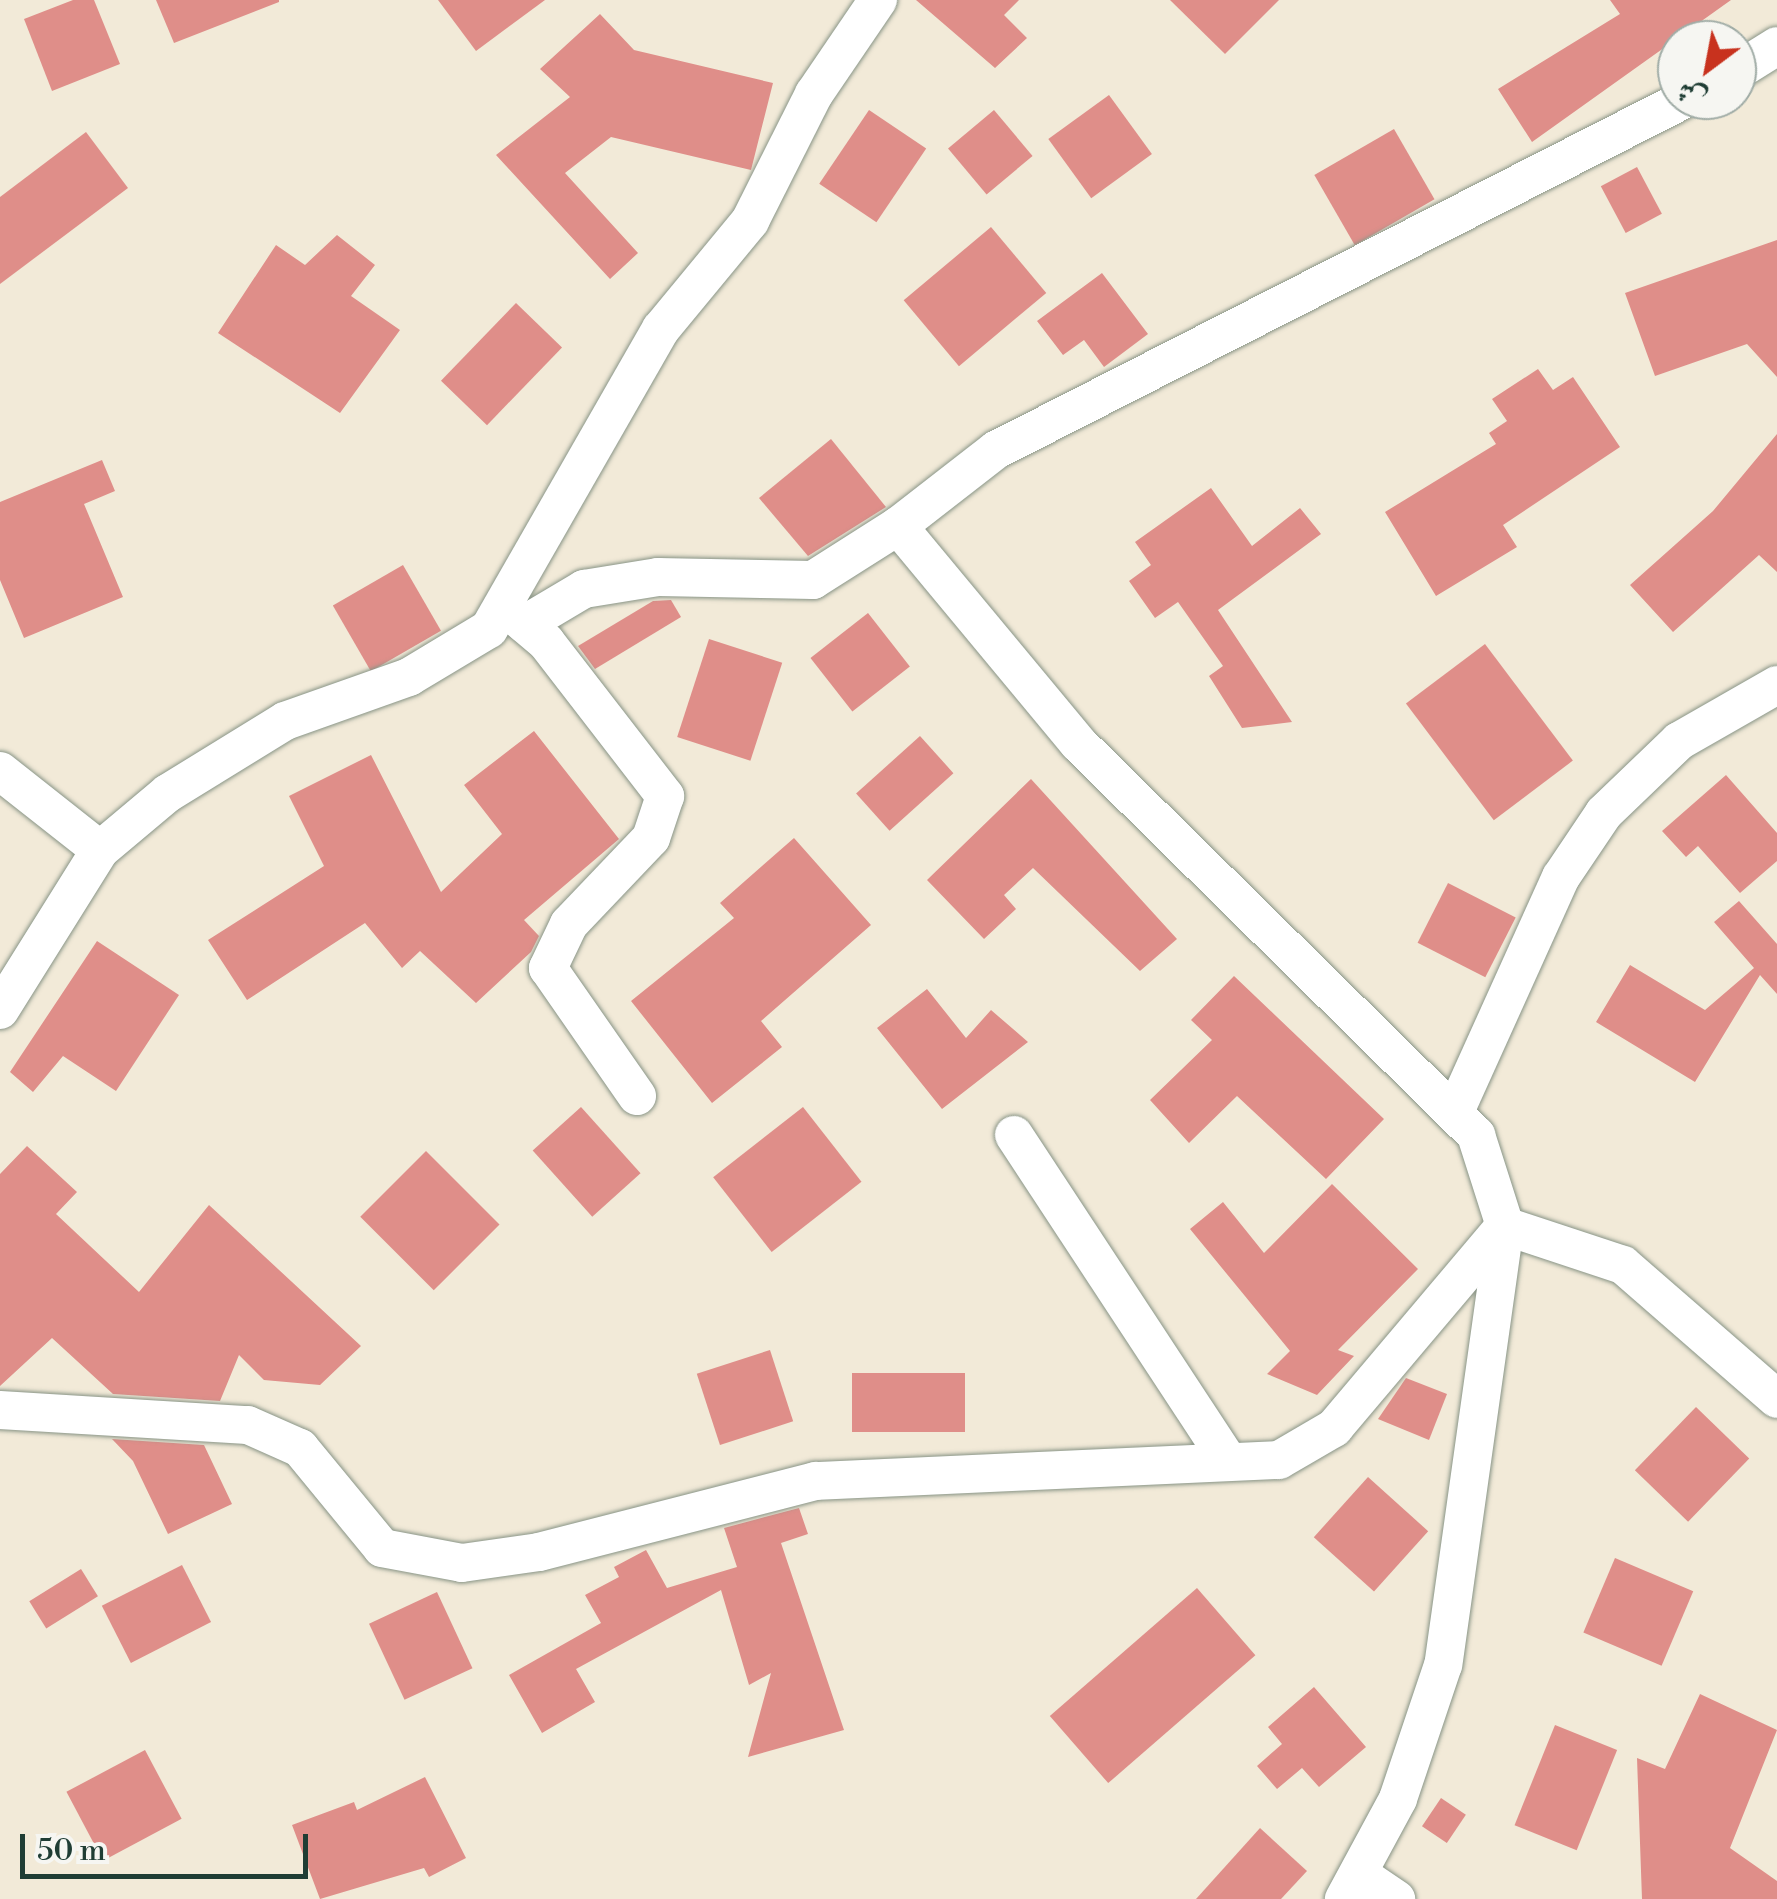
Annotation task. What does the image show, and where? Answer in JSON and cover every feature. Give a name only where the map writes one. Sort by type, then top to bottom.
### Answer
[{"type":"street","points":[[515,616],[660,329],[750,221],[814,94],[878,0]]},
{"type":"street","points":[[0,1010],[100,850],[285,720],[410,677],[515,616],[584,589],[658,577],[814,580],[898,526],[996,450],[1657,113]]},
{"type":"street","points":[[898,526],[1018,678],[1152,820],[1457,1107],[1476,1135],[1505,1226],[1442,1665],[1404,1784],[1351,1887],[1396,1899]]},
{"type":"street","points":[[515,616],[665,796],[651,838],[569,924],[548,968],[637,1096]]},
{"type":"street","points":[[1457,1107],[1561,877],[1604,813],[1678,741],[1777,684]]},
{"type":"street","points":[[0,771],[100,850]]},
{"type":"street","points":[[1014,1135],[1227,1460]]},
{"type":"street","points":[[1505,1226],[1624,1265],[1777,1399]]},
{"type":"street","points":[[0,1410],[204,1416],[267,1431],[300,1448],[382,1548],[430,1562],[540,1552],[816,1481],[1137,1472],[1227,1460],[1279,1460],[1334,1428],[1505,1226]]},
{"type":"building","points":[[73,0],[94,0],[120,64],[52,91],[24,19]]},
{"type":"building","points":[[156,0],[279,0],[279,2],[174,43]]},
{"type":"building","points":[[438,0],[545,0],[476,51]]},
{"type":"building","points":[[916,0],[1019,0],[1004,15],[1027,38],[995,68]]},
{"type":"building","points":[[1170,0],[1279,0],[1225,54]]},
{"type":"building","points":[[1610,0],[1731,0],[1703,20],[1657,20],[1657,53],[1532,142],[1498,89],[1620,14]]},
{"type":"building","points":[[600,14],[634,50],[773,83],[751,170],[611,137],[565,173],[638,253],[610,279],[496,155],[570,97],[540,69]]},
{"type":"building","points":[[1109,95],[1152,154],[1091,198],[1048,139]]},
{"type":"building","points":[[869,110],[926,149],[876,222],[819,184]]},
{"type":"building","points":[[994,110],[1033,156],[987,195],[948,149]]},
{"type":"building","points":[[1394,129],[1434,199],[1355,245],[1314,175]]},
{"type":"building","points":[[86,132],[128,188],[0,284],[0,197]]},
{"type":"building","points":[[1637,167],[1662,214],[1626,233],[1601,186]]},
{"type":"building","points":[[991,227],[1046,293],[959,366],[904,300]]},
{"type":"building","points":[[337,235],[375,265],[351,296],[400,330],[340,413],[218,333],[276,245],[305,265]]},
{"type":"building","points":[[1777,240],[1777,377],[1747,344],[1655,376],[1625,293]]},
{"type":"building","points":[[1102,273],[1148,334],[1104,367],[1084,340],[1063,355],[1037,321]]},
{"type":"building","points":[[516,303],[562,347],[487,425],[441,381]]},
{"type":"building","points":[[1538,369],[1553,390],[1573,377],[1620,447],[1503,525],[1517,547],[1436,596],[1385,512],[1496,444],[1489,433],[1507,421],[1492,399]]},
{"type":"building","points":[[1777,434],[1777,572],[1759,555],[1673,632],[1630,585],[1713,511]]},
{"type":"building","points":[[831,439],[886,507],[808,556],[759,498]]},
{"type":"building","points":[[102,460],[115,491],[84,504],[123,597],[24,638],[0,580],[0,502]]},
{"type":"building","points":[[1211,488],[1252,546],[1300,508],[1321,534],[1218,610],[1292,722],[1242,728],[1209,676],[1223,666],[1178,602],[1155,618],[1129,581],[1151,565],[1135,542]]},
{"type":"building","points":[[403,565],[441,631],[371,671],[333,606]]},
{"type":"building","points":[[671,600],[681,617],[595,669],[578,646],[653,601]]},
{"type":"building","points":[[868,613],[910,667],[852,712],[810,658]]},
{"type":"building","points":[[709,639],[782,663],[750,761],[677,737]]},
{"type":"building","points":[[1485,644],[1573,761],[1494,820],[1406,704]]},
{"type":"building","points":[[534,731],[619,839],[524,920],[539,936],[531,952],[476,1003],[420,951],[402,968],[365,923],[247,1000],[208,940],[324,866],[289,796],[371,755],[441,892],[502,834],[464,785]]},
{"type":"building","points":[[920,736],[953,773],[890,831],[856,794]]},
{"type":"building","points":[[1726,775],[1777,833],[1777,861],[1740,893],[1698,846],[1686,857],[1662,831]]},
{"type":"building","points":[[1031,779],[1177,939],[1140,971],[1033,868],[1004,895],[1016,909],[984,939],[927,880]]},
{"type":"building","points":[[794,838],[871,925],[761,1021],[782,1047],[712,1103],[631,1001],[734,918],[720,903]]},
{"type":"building","points":[[1448,883],[1516,918],[1485,977],[1418,943]]},
{"type":"building","points":[[1739,901],[1777,944],[1777,994],[1760,975],[1695,1082],[1596,1022],[1630,965],[1705,1010],[1754,968],[1714,922]]},
{"type":"building","points":[[97,941],[179,995],[116,1091],[63,1056],[33,1092],[10,1072]]},
{"type":"building","points":[[1234,976],[1384,1119],[1326,1179],[1237,1096],[1189,1143],[1150,1100],[1212,1040],[1191,1020]]},
{"type":"building","points":[[927,989],[966,1038],[991,1010],[1028,1042],[942,1109],[877,1028]]},
{"type":"building","points":[[581,1107],[641,1173],[592,1217],[533,1150]]},
{"type":"building","points":[[803,1107],[861,1182],[772,1252],[713,1177]]},
{"type":"building","points":[[27,1146],[77,1192],[56,1214],[139,1292],[209,1205],[361,1346],[320,1385],[264,1380],[239,1355],[220,1401],[113,1394],[52,1338],[0,1386],[0,1174]]},
{"type":"building","points":[[426,1151],[500,1225],[434,1290],[360,1217]]},
{"type":"building","points":[[1332,1184],[1418,1269],[1338,1350],[1354,1356],[1317,1395],[1267,1374],[1290,1351],[1190,1229],[1223,1202],[1264,1253]]},
{"type":"building","points":[[770,1350],[793,1421],[720,1445],[697,1374]]},
{"type":"building","points":[[852,1373],[965,1373],[965,1432],[852,1432]]},
{"type":"building","points":[[1406,1378],[1447,1394],[1429,1440],[1378,1419]]},
{"type":"building","points":[[1696,1407],[1749,1458],[1688,1522],[1635,1470]]},
{"type":"building","points":[[112,1439],[204,1445],[232,1504],[168,1534],[133,1461]]},
{"type":"building","points":[[1368,1477],[1428,1531],[1374,1591],[1314,1537]]},
{"type":"building","points":[[799,1508],[808,1534],[781,1543],[844,1730],[748,1757],[771,1673],[749,1685],[721,1590],[576,1669],[595,1702],[542,1733],[509,1675],[601,1623],[585,1595],[619,1577],[614,1567],[646,1550],[667,1588],[737,1567],[724,1528]]},
{"type":"building","points":[[1615,1558],[1693,1591],[1662,1666],[1583,1633]]},
{"type":"building","points":[[182,1565],[211,1622],[131,1663],[102,1606]]},
{"type":"building","points":[[81,1569],[98,1596],[46,1628],[29,1601]]},
{"type":"building","points":[[1197,1588],[1255,1655],[1108,1783],[1050,1716]]},
{"type":"building","points":[[437,1592],[472,1668],[405,1700],[369,1624]]},
{"type":"building","points":[[1314,1687],[1366,1747],[1319,1787],[1302,1768],[1277,1789],[1257,1766],[1282,1744],[1268,1727]]},
{"type":"building","points":[[1700,1694],[1777,1730],[1730,1848],[1777,1881],[1777,1899],[1642,1899],[1637,1758],[1665,1769]]},
{"type":"building","points":[[1555,1725],[1617,1750],[1577,1850],[1515,1825]]},
{"type":"building","points":[[145,1750],[182,1819],[103,1861],[66,1792]]},
{"type":"building","points":[[425,1777],[466,1858],[429,1877],[424,1868],[320,1899],[292,1825],[354,1802],[357,1810]]},
{"type":"building","points":[[1441,1798],[1466,1815],[1447,1843],[1422,1826]]},
{"type":"building","points":[[1260,1828],[1307,1871],[1281,1899],[1196,1899]]}]
